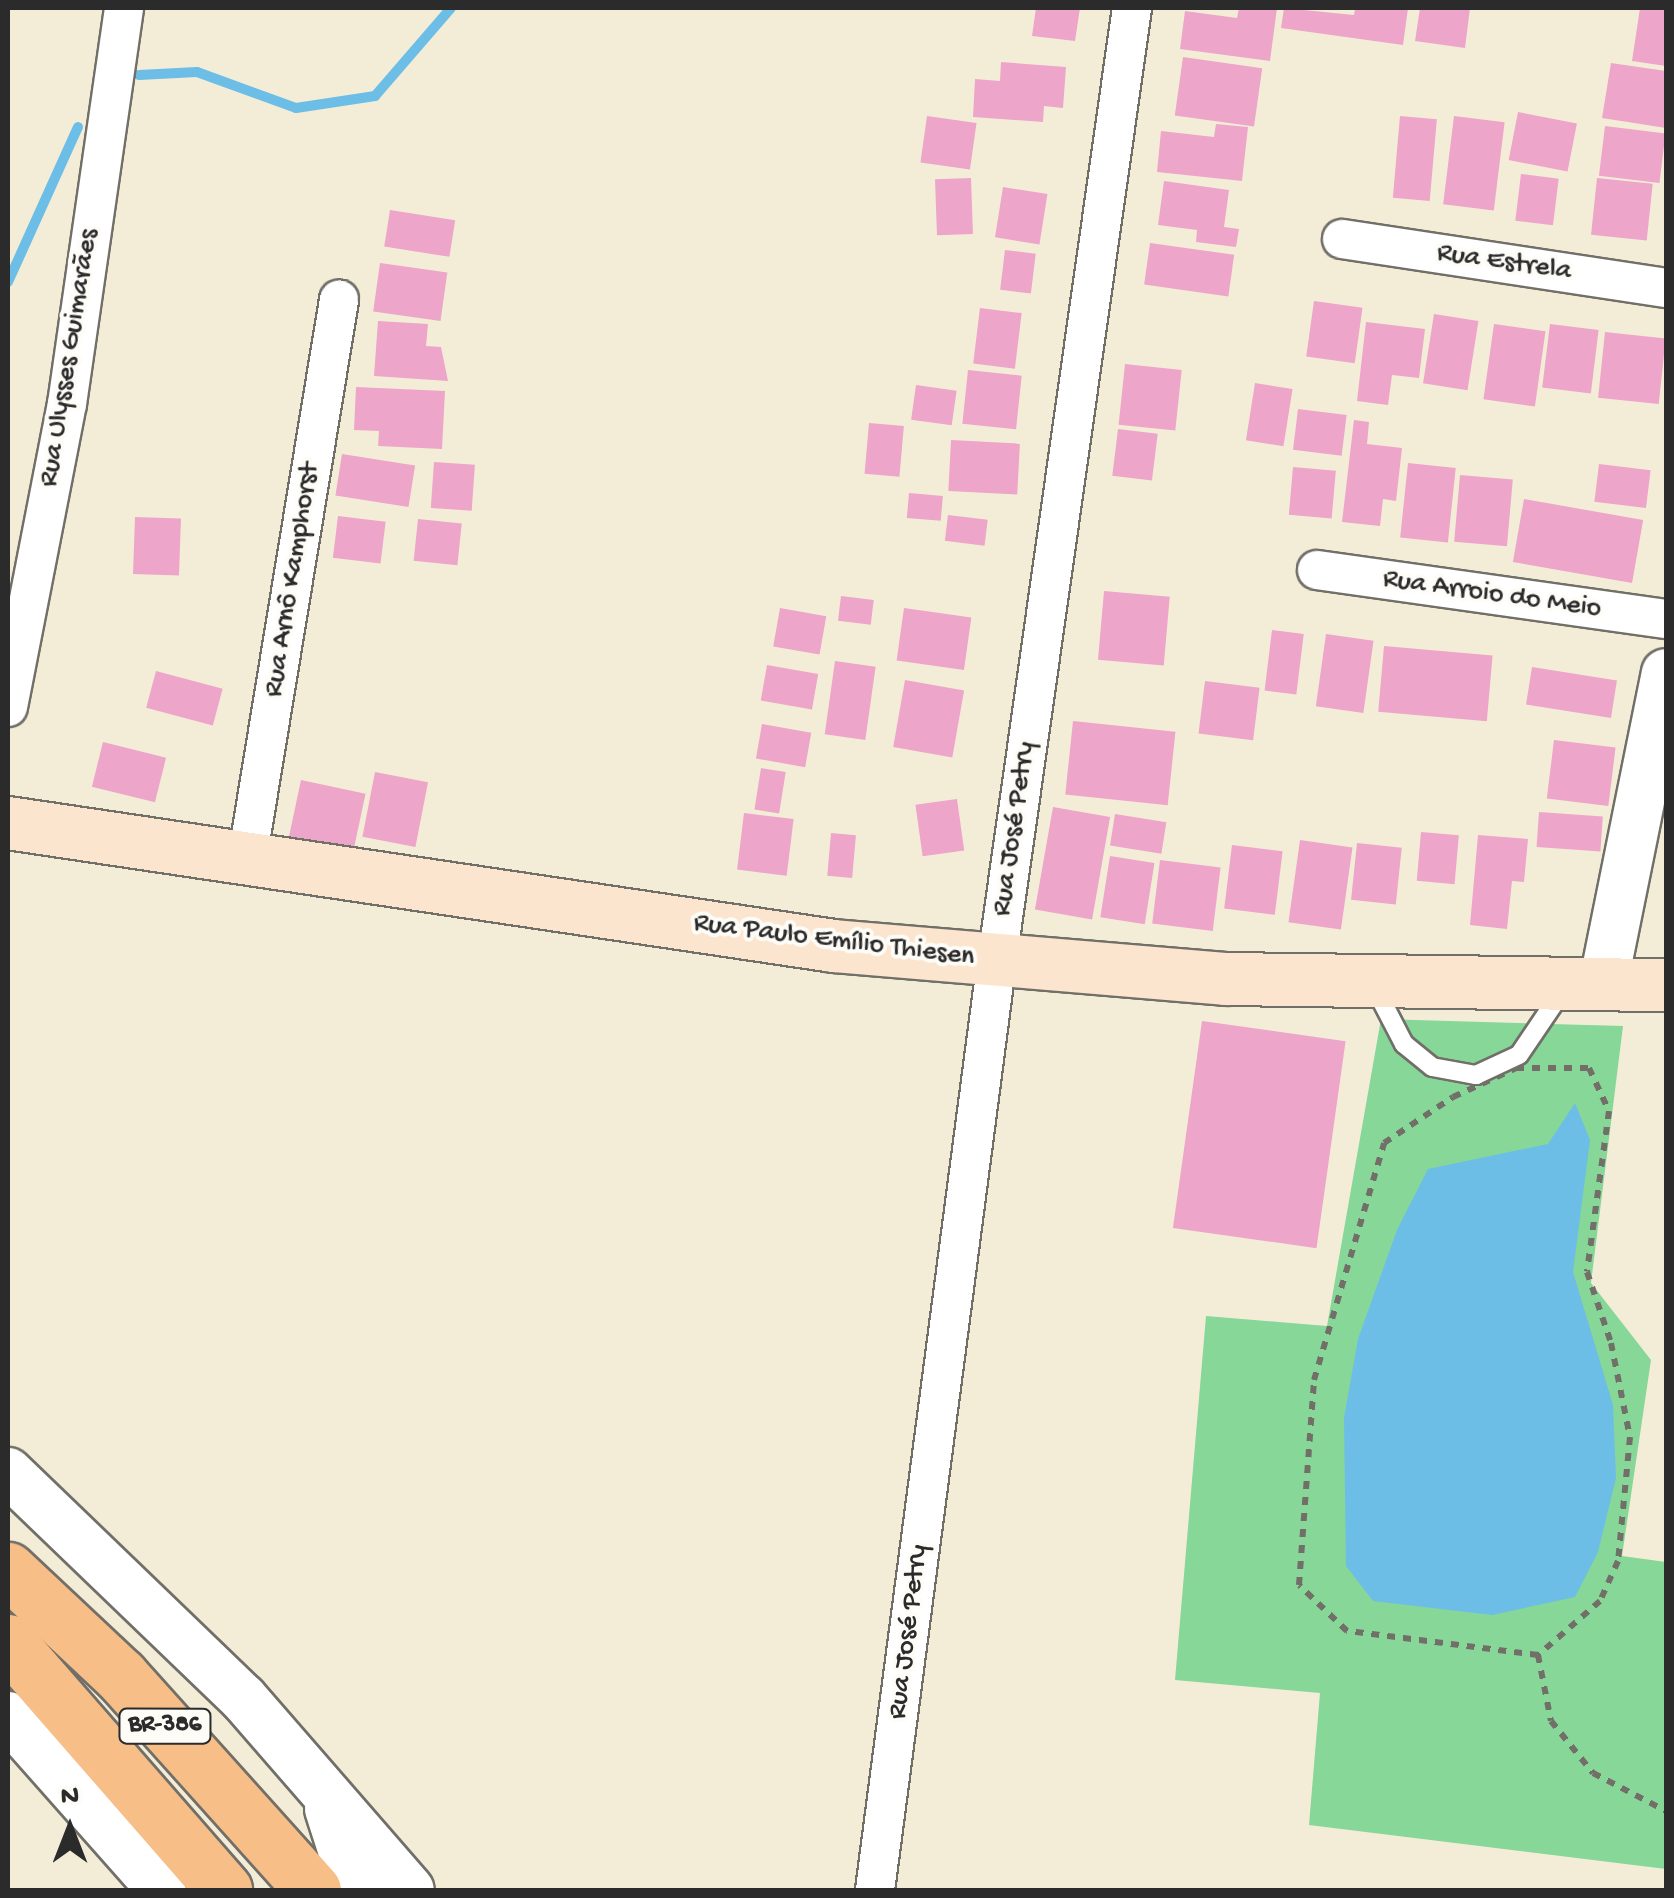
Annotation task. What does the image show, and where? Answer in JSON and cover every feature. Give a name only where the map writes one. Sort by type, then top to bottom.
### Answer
[{"type":"highway","name":"BR-386","points":[[8,1570],[120,1675],[314,1890]]},
{"type":"highway","name":"BR-386","points":[[8,1642],[224,1890]]},
{"type":"main road","name":"Rua Paulo Emílio Thiesen","points":[[8,823],[834,946],[1226,978],[1666,985]]},
{"type":"street","name":"Rua Ulysses Guimarães","points":[[8,708],[67,404],[124,8]]},
{"type":"street","name":"Rua José Petry","points":[[875,1890],[997,960],[1132,8]]},
{"type":"street","name":"Rua Estrela","points":[[1342,240],[1666,288]]},
{"type":"street","name":"Rua Arnô Kamphorst","points":[[246,860],[339,300]]},
{"type":"street","name":"Rua Arroio do Meio","points":[[1317,570],[1666,619]]},
{"type":"street","points":[[1585,984],[1666,673]]},
{"type":"street","points":[[8,1472],[243,1698],[410,1890]]},
{"type":"street","points":[[8,1716],[162,1890]]},
{"type":"street","points":[[324,1791],[355,1890]]},
{"type":"lane","points":[[1372,980],[1404,1044],[1432,1067],[1476,1075],[1519,1055],[1585,984]]},
{"type":"path","points":[[1516,1068],[1588,1068],[1609,1111],[1586,1272],[1611,1343],[1630,1436],[1618,1561],[1600,1602],[1538,1655],[1346,1630],[1299,1585],[1314,1380],[1384,1143],[1453,1097],[1516,1068]]},
{"type":"path","points":[[1538,1655],[1551,1721],[1592,1772],[1666,1812]]},
{"type":"green space","points":[[1381,1019],[1623,1026],[1591,1283],[1651,1360],[1622,1556],[1666,1562],[1666,1869],[1309,1825],[1320,1693],[1175,1680],[1206,1316],[1327,1326]]},
{"type":"water","points":[[1575,1103],[1590,1140],[1573,1272],[1613,1405],[1616,1478],[1598,1552],[1575,1597],[1492,1615],[1373,1601],[1346,1566],[1344,1418],[1358,1339],[1397,1230],[1428,1169],[1548,1144]]},
{"type":"building","points":[[1036,8],[1080,8],[1075,41],[1032,36]]},
{"type":"building","points":[[1239,8],[1277,8],[1270,61],[1180,49],[1185,11],[1237,18]]},
{"type":"building","points":[[1284,8],[1354,15],[1355,8],[1408,8],[1403,45],[1281,28]]},
{"type":"building","points":[[1420,8],[1470,8],[1465,48],[1415,41]]},
{"type":"building","points":[[1640,8],[1666,8],[1666,66],[1632,61]]},
{"type":"building","points":[[1183,57],[1262,68],[1254,127],[1175,115]]},
{"type":"building","points":[[1001,62],[1066,67],[1063,108],[1044,106],[1043,122],[973,117],[975,79],[1000,81]]},
{"type":"building","points":[[1611,63],[1666,71],[1666,128],[1602,118]]},
{"type":"building","points":[[1518,112],[1577,123],[1568,172],[1509,160]]},
{"type":"building","points":[[927,116],[977,123],[970,170],[920,163]]},
{"type":"building","points":[[1400,116],[1437,119],[1430,201],[1393,198]]},
{"type":"building","points":[[1454,116],[1505,122],[1494,211],[1443,204]]},
{"type":"building","points":[[1216,124],[1248,127],[1242,181],[1157,172],[1161,131],[1214,137]]},
{"type":"building","points":[[1605,126],[1666,133],[1659,183],[1599,176]]},
{"type":"building","points":[[1521,174],[1559,179],[1553,225],[1515,221]]},
{"type":"building","points":[[971,178],[973,234],[937,235],[935,179]]},
{"type":"building","points":[[1597,178],[1653,184],[1647,241],[1591,235]]},
{"type":"building","points":[[1164,181],[1229,190],[1224,227],[1239,229],[1236,247],[1196,242],[1197,230],[1158,225]]},
{"type":"building","points":[[1003,187],[1047,194],[1039,244],[995,237]]},
{"type":"building","points":[[390,210],[455,220],[449,257],[384,247]]},
{"type":"building","points":[[1150,243],[1234,255],[1228,296],[1144,285]]},
{"type":"building","points":[[1005,250],[1036,254],[1031,293],[1000,290]]},
{"type":"building","points":[[380,263],[447,272],[441,321],[373,312]]},
{"type":"building","points":[[1314,301],[1363,308],[1355,363],[1306,356]]},
{"type":"building","points":[[980,308],[1022,313],[1015,369],[973,364]]},
{"type":"building","points":[[1434,314],[1478,321],[1467,390],[1423,383]]},
{"type":"building","points":[[378,321],[428,324],[426,346],[441,347],[448,381],[374,376]]},
{"type":"building","points":[[1366,322],[1425,329],[1419,378],[1392,375],[1388,405],[1357,401]]},
{"type":"building","points":[[1494,324],[1545,331],[1535,406],[1483,399]]},
{"type":"building","points":[[1550,324],[1599,330],[1591,393],[1542,388]]},
{"type":"building","points":[[1605,332],[1666,338],[1659,404],[1598,398]]},
{"type":"building","points":[[1125,364],[1182,370],[1175,431],[1119,425]]},
{"type":"building","points":[[968,370],[1022,376],[1016,429],[962,424]]},
{"type":"building","points":[[1255,383],[1293,389],[1283,446],[1246,440]]},
{"type":"building","points":[[916,385],[957,391],[952,425],[911,420]]},
{"type":"building","points":[[356,387],[445,391],[442,449],[378,446],[379,431],[354,430]]},
{"type":"building","points":[[1298,409],[1347,415],[1342,456],[1293,450]]},
{"type":"building","points":[[1354,420],[1369,422],[1367,444],[1402,448],[1396,501],[1383,499],[1380,526],[1342,522]]},
{"type":"building","points":[[869,423],[904,426],[899,477],[865,474]]},
{"type":"building","points":[[1118,429],[1158,434],[1152,481],[1112,476]]},
{"type":"building","points":[[951,440],[1020,444],[1017,495],[948,491]]},
{"type":"building","points":[[342,454],[415,466],[409,507],[335,495]]},
{"type":"building","points":[[434,462],[475,465],[472,511],[431,508]]},
{"type":"building","points":[[1408,463],[1456,468],[1448,543],[1400,538]]},
{"type":"building","points":[[1599,464],[1651,470],[1646,508],[1594,502]]},
{"type":"building","points":[[1293,467],[1336,471],[1332,519],[1289,515]]},
{"type":"building","points":[[1460,475],[1513,480],[1507,546],[1454,542]]},
{"type":"building","points":[[909,493],[943,496],[941,521],[907,518]]},
{"type":"building","points":[[1524,499],[1643,520],[1632,583],[1513,562]]},
{"type":"building","points":[[948,515],[988,520],[985,546],[945,541]]},
{"type":"building","points":[[338,516],[386,522],[381,564],[333,558]]},
{"type":"building","points":[[135,517],[181,519],[179,576],[133,574]]},
{"type":"building","points":[[418,519],[462,524],[457,565],[414,561]]},
{"type":"building","points":[[1104,591],[1170,597],[1164,665],[1098,660]]},
{"type":"building","points":[[841,596],[874,600],[871,625],[838,621]]},
{"type":"building","points":[[780,608],[826,616],[820,655],[773,646]]},
{"type":"building","points":[[904,608],[971,617],[964,670],[897,660]]},
{"type":"building","points":[[1272,630],[1304,634],[1296,694],[1265,691]]},
{"type":"building","points":[[1326,634],[1374,641],[1363,713],[1316,706]]},
{"type":"building","points":[[1384,646],[1493,655],[1487,721],[1378,712]]},
{"type":"building","points":[[835,661],[876,667],[865,740],[825,734]]},
{"type":"building","points":[[767,665],[818,674],[812,709],[761,700]]},
{"type":"building","points":[[1532,667],[1617,680],[1611,718],[1526,705]]},
{"type":"building","points":[[156,671],[223,689],[213,726],[146,708]]},
{"type":"building","points":[[905,680],[964,690],[952,757],[893,747]]},
{"type":"building","points":[[1205,681],[1260,688],[1253,740],[1199,734]]},
{"type":"building","points":[[1073,721],[1175,732],[1168,805],[1065,795]]},
{"type":"building","points":[[762,724],[811,733],[805,767],[756,758]]},
{"type":"building","points":[[1554,740],[1616,748],[1608,806],[1547,799]]},
{"type":"building","points":[[103,742],[166,758],[155,802],[92,787]]},
{"type":"building","points":[[761,768],[786,772],[779,813],[754,809]]},
{"type":"building","points":[[375,772],[428,782],[415,847],[362,837]]},
{"type":"building","points":[[301,780],[366,794],[353,854],[288,841]]},
{"type":"building","points":[[957,799],[964,850],[923,856],[915,805]]},
{"type":"building","points":[[1053,807],[1110,817],[1092,919],[1035,909]]},
{"type":"building","points":[[1539,812],[1603,816],[1600,851],[1537,847]]},
{"type":"building","points":[[744,813],[794,819],[787,876],[737,870]]},
{"type":"building","points":[[1115,814],[1166,822],[1161,854],[1110,846]]},
{"type":"building","points":[[1421,832],[1459,835],[1455,884],[1417,881]]},
{"type":"building","points":[[831,833],[856,835],[852,878],[827,876]]},
{"type":"building","points":[[1478,835],[1528,839],[1524,882],[1512,881],[1507,929],[1470,925]]},
{"type":"building","points":[[1300,840],[1352,847],[1341,930],[1288,922]]},
{"type":"building","points":[[1357,843],[1402,848],[1396,904],[1351,900]]},
{"type":"building","points":[[1232,845],[1283,851],[1275,915],[1224,909]]},
{"type":"building","points":[[1110,856],[1154,863],[1145,924],[1100,917]]},
{"type":"building","points":[[1160,860],[1221,867],[1213,931],[1152,924]]},
{"type":"building","points":[[1202,1021],[1346,1041],[1317,1248],[1173,1228]]},
{"type":"waterway","points":[[139,75],[197,72],[296,108],[375,96],[451,8]]},
{"type":"waterway","points":[[8,282],[78,127]]}]
